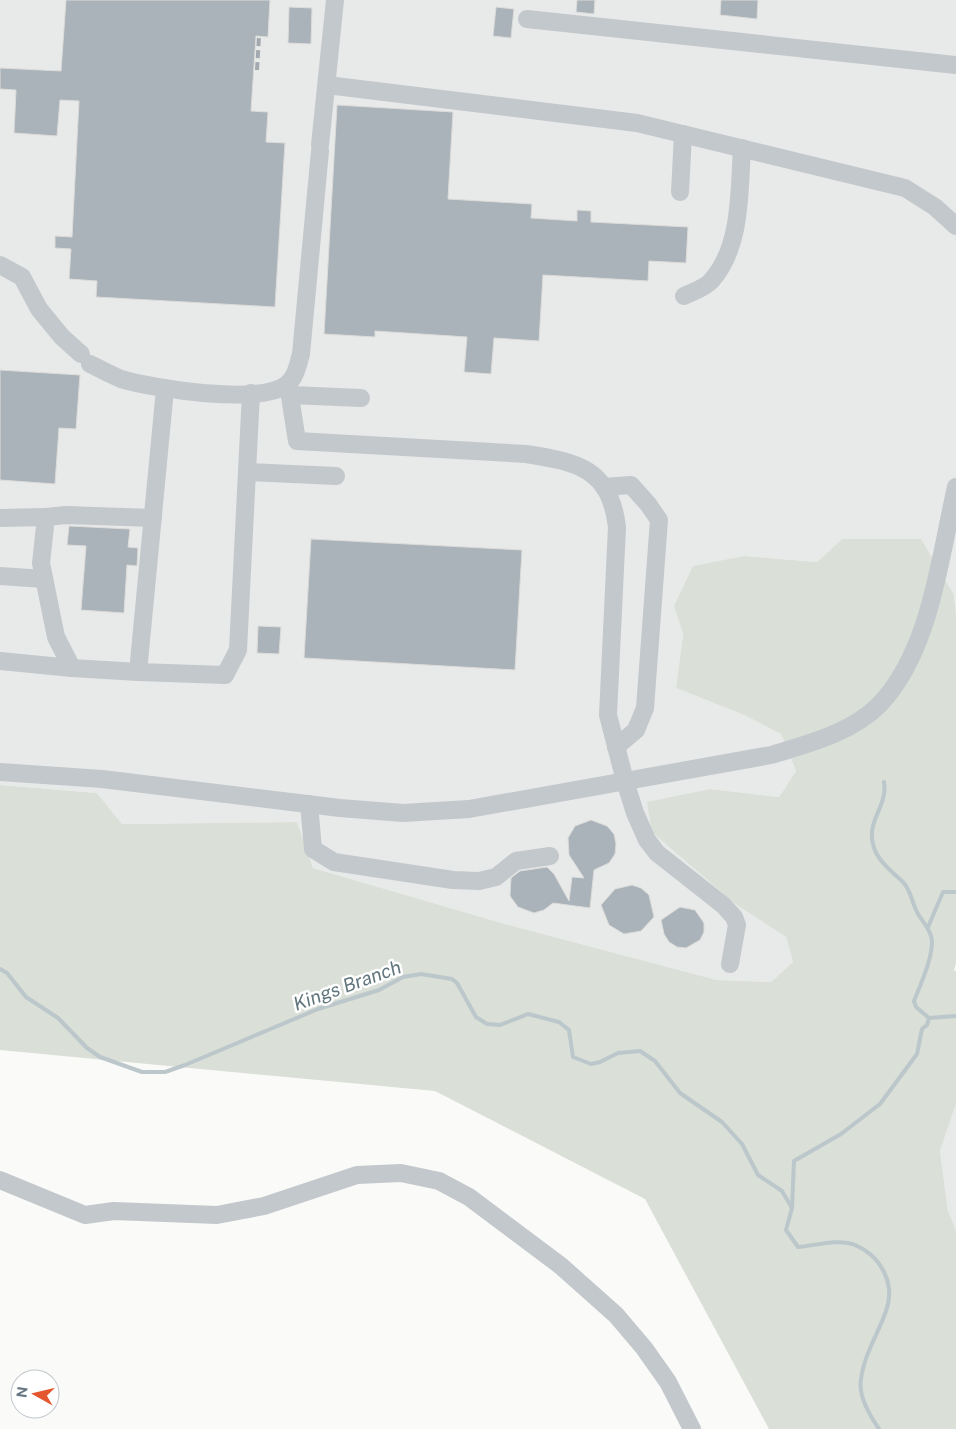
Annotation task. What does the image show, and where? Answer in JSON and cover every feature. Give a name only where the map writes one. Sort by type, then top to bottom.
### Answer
[{"type":"street","points":[[335,0],[301,354],[289,390],[297,441],[526,454],[563,460],[580,465],[604,487],[614,506],[617,527],[608,692],[608,716],[616,747],[625,781],[647,840],[657,853],[723,904],[734,917],[738,925],[730,964]]},
{"type":"street","points":[[527,19],[956,65]]},
{"type":"street","points":[[327,85],[637,123],[905,188],[935,207],[956,226]]},
{"type":"street","points":[[680,192],[683,134]]},
{"type":"street","points":[[684,296],[710,283],[725,260],[737,219],[742,148]]},
{"type":"street","points":[[0,265],[22,277],[39,309],[62,337],[86,359],[120,378],[165,389],[207,393],[268,393],[289,390],[361,398]]},
{"type":"street","points":[[138,672],[165,389]]},
{"type":"street","points":[[0,661],[72,668],[225,675],[238,650],[251,393]]},
{"type":"street","points":[[247,472],[336,476]]},
{"type":"street","points":[[604,487],[631,485],[648,504],[658,520],[645,708],[636,730],[616,747]]},
{"type":"street","points":[[0,772],[102,779],[309,804],[403,813],[469,809],[771,755],[816,741],[850,725],[880,704],[905,669],[926,618],[956,487]]},
{"type":"street","points":[[0,518],[66,515],[153,518]]},
{"type":"street","points":[[46,517],[41,563],[56,637],[72,668]]},
{"type":"street","points":[[0,576],[44,579]]},
{"type":"street","points":[[309,804],[313,849],[334,862],[453,880],[479,881],[496,877],[516,861],[550,856]]},
{"type":"street","points":[[0,1180],[84,1215],[114,1211],[217,1215],[264,1206],[357,1175],[401,1173],[439,1181],[469,1197],[561,1266],[616,1315],[644,1348],[668,1382],[692,1429]]},
{"type":"shaded area","points":[[0,0],[956,0],[956,615],[954,595],[842,539],[817,562],[745,556],[674,606],[683,634],[676,688],[744,715],[781,734],[796,771],[779,797],[710,789],[647,803],[738,906],[786,937],[793,962],[771,982],[717,980],[505,924],[313,868],[297,822],[122,824],[97,793],[0,785]]},
{"type":"shaded area","points":[[842,539],[921,539],[954,595],[956,615],[956,963],[954,971],[956,971],[956,1104],[940,1151],[948,1211],[956,1230],[956,1429],[769,1429],[645,1199],[435,1091],[0,1050],[0,785],[97,793],[122,824],[297,822],[313,868],[505,924],[717,980],[771,982],[793,962],[786,937],[738,906],[652,832],[647,802],[710,789],[779,797],[796,771],[781,734],[744,715],[676,688],[683,634],[674,606],[693,566],[745,556],[817,562]]},
{"type":"shaded area","points":[[956,1104],[956,1230],[948,1211],[940,1151]]},
{"type":"building","points":[[66,0],[270,0],[268,37],[256,36],[251,111],[268,112],[266,142],[285,143],[275,307],[96,297],[97,281],[69,279],[71,249],[55,248],[55,236],[72,237],[79,101],[60,100],[57,136],[14,133],[16,90],[0,89],[0,68],[61,71]]},
{"type":"building","points":[[577,0],[595,0],[594,14],[576,12]]},
{"type":"building","points":[[721,0],[758,0],[757,19],[720,15]]},
{"type":"building","points":[[289,7],[312,8],[311,44],[288,43]]},
{"type":"building","points":[[496,7],[514,9],[511,38],[493,36]]},
{"type":"building","points":[[337,105],[453,112],[448,199],[532,204],[531,218],[577,221],[577,210],[591,211],[591,222],[688,227],[686,263],[649,261],[648,281],[543,275],[539,341],[494,338],[491,374],[464,372],[467,337],[375,331],[375,337],[324,334]]},
{"type":"building","points":[[0,370],[80,375],[76,429],[59,428],[55,484],[0,480]]},
{"type":"building","points":[[69,526],[130,529],[128,547],[138,548],[137,566],[127,565],[124,613],[81,610],[86,546],[67,545]]},
{"type":"building","points":[[311,539],[522,550],[515,670],[304,658]]},
{"type":"building","points":[[258,626],[281,627],[279,654],[257,653]]},
{"type":"building","points":[[591,820],[607,826],[614,834],[616,844],[615,854],[609,863],[594,870],[590,908],[553,903],[544,910],[534,913],[518,907],[510,896],[511,878],[520,871],[547,867],[554,874],[569,901],[572,877],[584,878],[569,855],[568,838],[575,826]]},
{"type":"building","points":[[632,885],[641,888],[649,895],[654,917],[641,931],[624,934],[609,925],[601,905],[615,889]]},
{"type":"building","points":[[680,907],[695,910],[704,923],[704,932],[700,940],[686,948],[677,947],[669,942],[664,934],[661,920]]},
{"type":"waterway","points":[[884,782],[883,799],[872,830],[874,848],[882,862],[907,888],[916,910],[930,932],[932,942],[927,968],[914,1001],[916,1007],[929,1018],[956,1016]]},
{"type":"waterway","points":[[928,927],[943,892],[956,892]]},
{"type":"waterway","name":"Kings Branch","points":[[0,969],[7,973],[26,997],[58,1018],[87,1048],[100,1057],[142,1072],[165,1072],[185,1065],[318,1009],[379,990],[403,977],[421,974],[452,979],[457,983],[476,1017],[487,1024],[500,1025],[528,1014],[559,1022],[569,1030],[573,1057],[591,1064],[600,1062],[618,1053],[640,1051],[655,1061],[680,1093],[722,1122],[742,1144],[758,1175],[782,1191],[792,1208]]},
{"type":"waterway","name":"Kings Branch","points":[[879,1429],[861,1392],[861,1379],[865,1361],[889,1301],[887,1281],[884,1272],[872,1256],[855,1245],[834,1242],[798,1247],[786,1230],[792,1208],[794,1161],[841,1134],[880,1104],[917,1054],[922,1029],[927,1025],[929,1018]]},
{"type":"railway","points":[[257,70],[259,36]]}]
